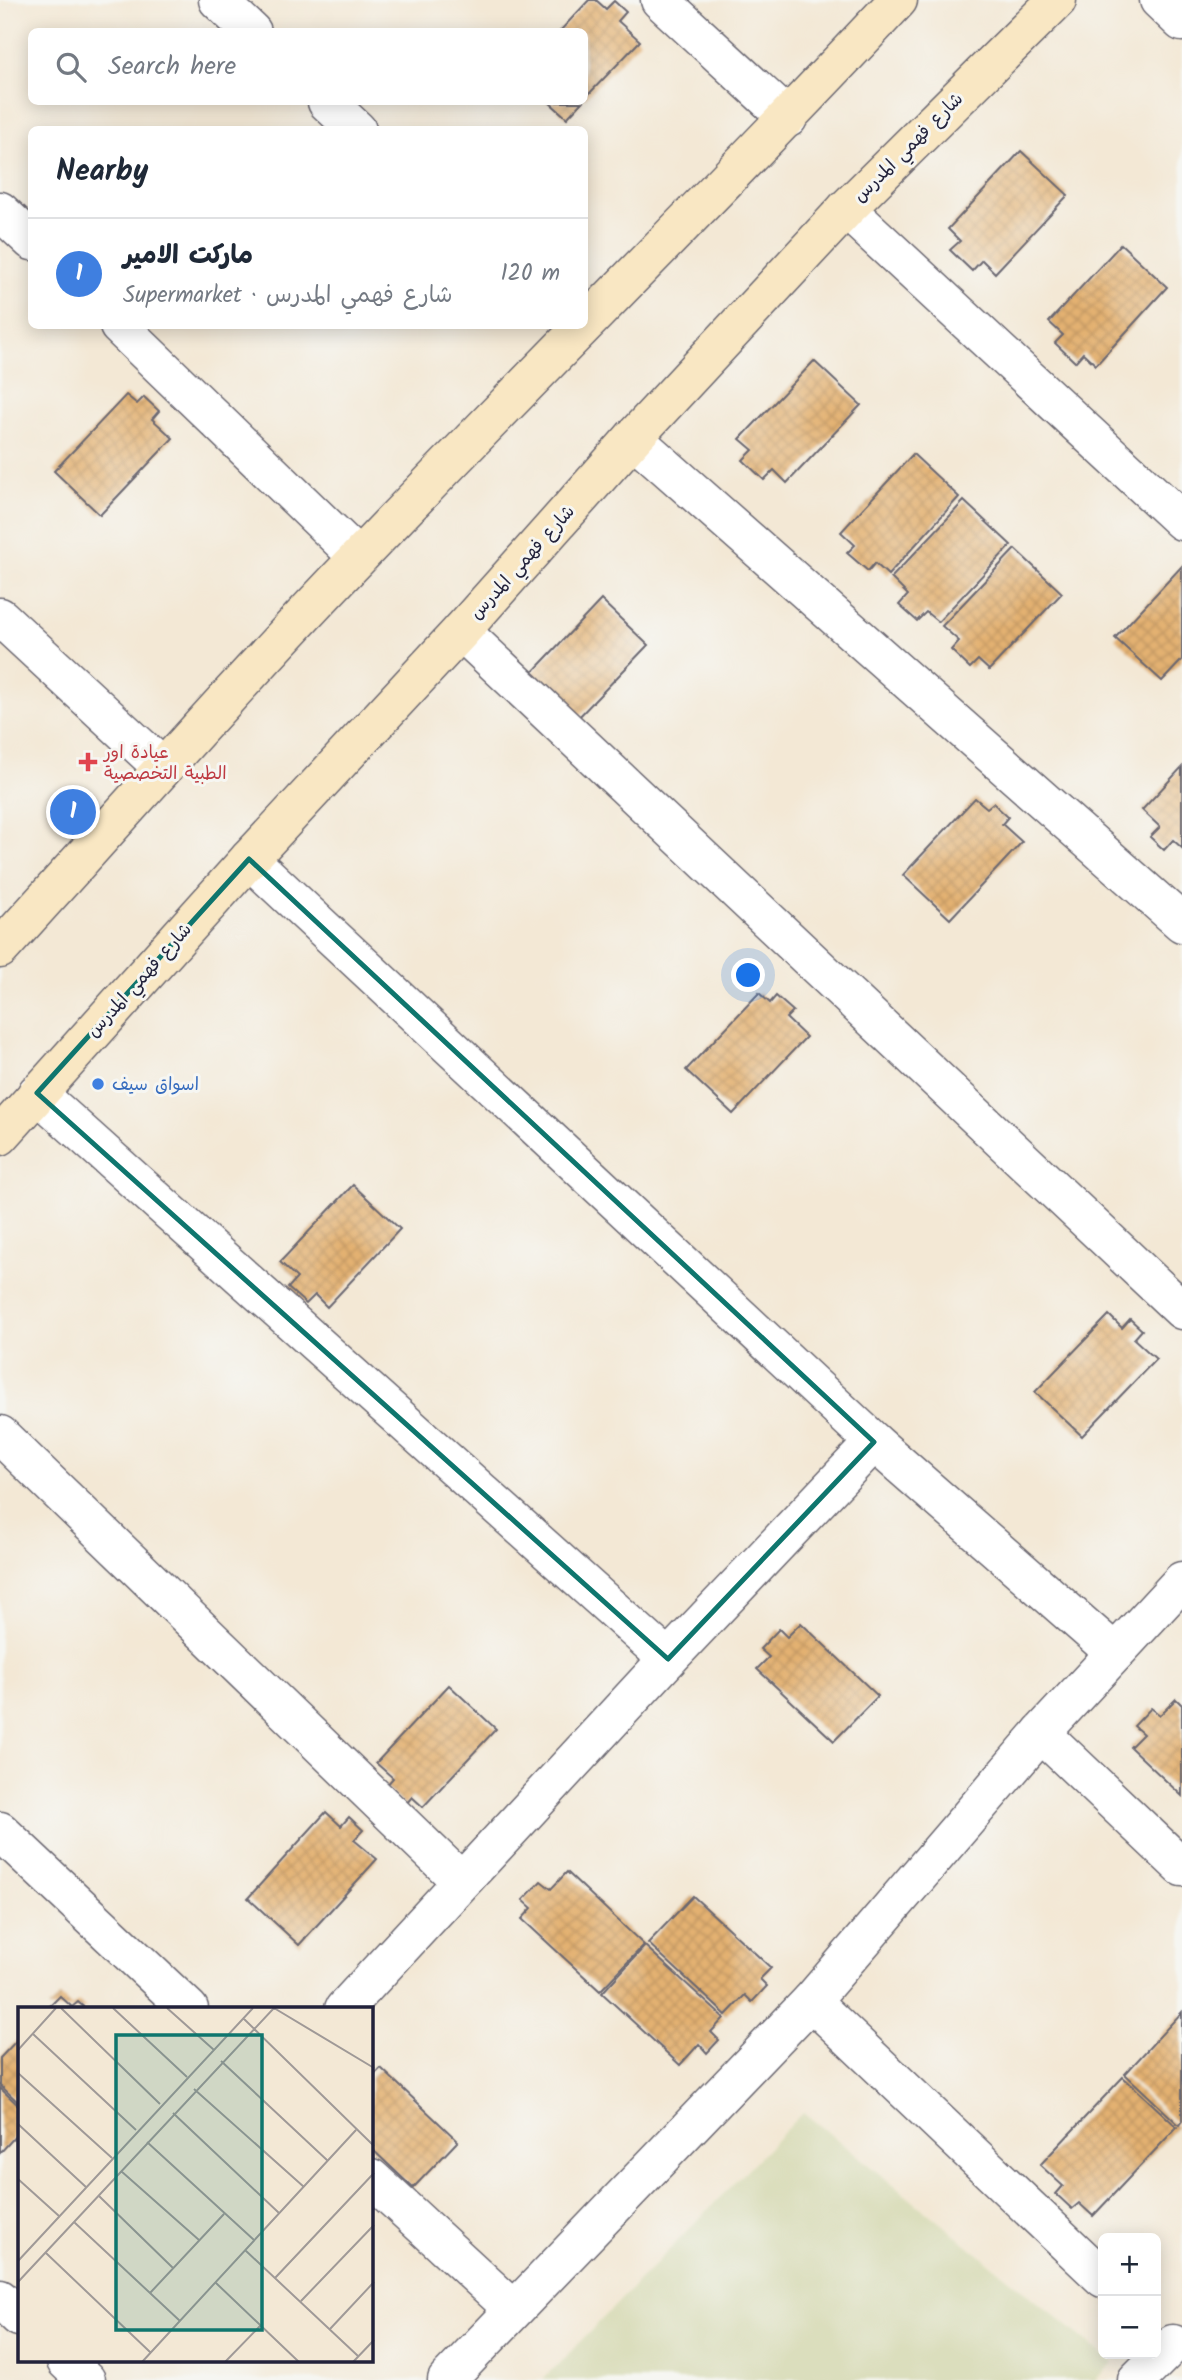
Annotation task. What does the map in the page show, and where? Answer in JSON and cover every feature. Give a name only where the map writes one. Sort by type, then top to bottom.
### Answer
[{"type":"street","points":[[218,0],[248,28]]},
{"type":"street","points":[[660,0],[788,118]]},
{"type":"street","points":[[588,314],[788,118],[898,0]]},
{"type":"street","name":"شارع فهمي المدرس","points":[[0,1136],[249,859],[846,209],[1057,0]]},
{"type":"street","points":[[1159,0],[1182,22]]},
{"type":"street","points":[[330,105],[353,126]]},
{"type":"street","points":[[846,209],[1182,522]]},
{"type":"street","points":[[0,211],[28,237]]},
{"type":"street","points":[[122,329],[358,557]]},
{"type":"street","points":[[0,949],[163,768],[572,330]]},
{"type":"street","points":[[634,438],[1182,923]]},
{"type":"street","points":[[0,617],[163,768]]},
{"type":"street","points":[[461,631],[1182,1310]]},
{"type":"street","points":[[249,859],[874,1442],[1115,1653]]},
{"type":"street","points":[[37,1093],[668,1659]]},
{"type":"street","points":[[0,1435],[461,1881]]},
{"type":"street","points":[[346,2007],[668,1659],[874,1442]]},
{"type":"street","points":[[447,2380],[811,2001],[1041,1732],[1182,1581]]},
{"type":"street","points":[[1041,1732],[1182,1867]]},
{"type":"street","points":[[0,1831],[187,2007]]},
{"type":"street","points":[[811,2001],[1098,2273]]},
{"type":"street","points":[[373,2180],[513,2309]]},
{"type":"street","points":[[0,2299],[18,2316]]},
{"type":"street","points":[[1137,2380],[1170,2341]]},
{"type":"street","points":[[67,2362],[86,2380]]},
{"type":"highlighted area","points":[[249,859],[874,1442],[668,1659],[37,1093]]},
{"type":"shaded area","points":[[803,2112],[1098,2351],[1098,2359],[1108,2359],[1113,2363],[1095,2380],[543,2380]]},
{"type":"building","points":[[589,0],[596,0],[606,9],[614,1],[626,12],[618,21],[640,41],[588,95],[588,28],[563,28]]},
{"type":"building","points":[[552,105],[579,105],[567,118]]},
{"type":"building","points":[[1021,151],[1068,195],[995,273],[982,260],[972,271],[950,250],[960,241],[948,229]]},
{"type":"building","points":[[1121,244],[1167,287],[1096,365],[1083,353],[1075,362],[1055,343],[1063,335],[1049,322]]},
{"type":"building","points":[[814,361],[861,405],[787,483],[774,470],[764,480],[743,460],[753,450],[740,439]]},
{"type":"building","points":[[126,395],[137,404],[144,397],[159,411],[152,419],[173,438],[100,515],[54,471]]},
{"type":"building","points":[[913,454],[959,497],[888,575],[875,563],[868,571],[847,553],[855,545],[841,532]]},
{"type":"building","points":[[964,501],[1011,545],[938,622],[926,612],[917,621],[899,605],[908,595],[891,578]]},
{"type":"building","points":[[1015,549],[1062,593],[989,670],[978,660],[970,668],[951,650],[959,641],[942,626]]},
{"type":"building","points":[[1182,566],[1182,660],[1162,681],[1115,638]]},
{"type":"building","points":[[601,600],[648,645],[575,721],[528,677]]},
{"type":"building","points":[[1182,767],[1182,848],[1173,840],[1164,850],[1150,837],[1160,827],[1142,810]]},
{"type":"building","points":[[975,798],[987,808],[993,803],[1008,817],[1002,824],[1022,842],[950,919],[903,875]]},
{"type":"building","points":[[759,993],[770,1003],[776,996],[793,1011],[786,1018],[806,1037],[733,1114],[686,1070]]},
{"type":"building","points":[[353,1185],[400,1229],[327,1307],[315,1295],[306,1304],[288,1288],[297,1278],[280,1262]]},
{"type":"building","points":[[1109,1315],[1122,1328],[1130,1319],[1142,1330],[1134,1339],[1156,1359],[1082,1436],[1035,1392]]},
{"type":"building","points":[[801,1623],[878,1696],[834,1741],[757,1669],[769,1657],[760,1649],[779,1629],[787,1637]]},
{"type":"building","points":[[449,1685],[496,1729],[423,1807],[412,1797],[405,1805],[385,1787],[393,1778],[376,1763]]},
{"type":"building","points":[[1176,1699],[1182,1705],[1182,1796],[1130,1747],[1143,1734],[1134,1726],[1151,1708],[1160,1715]]},
{"type":"building","points":[[326,1812],[341,1826],[349,1817],[363,1830],[354,1840],[377,1859],[299,1945],[248,1898]]},
{"type":"building","points":[[567,1872],[644,1945],[600,1991],[522,1919],[532,1908],[523,1900],[541,1881],[551,1889]]},
{"type":"building","points":[[693,1896],[771,1968],[760,1979],[767,1986],[752,2002],[745,1995],[726,2015],[648,1943]]},
{"type":"building","points":[[645,1946],[724,2018],[711,2032],[719,2040],[707,2053],[699,2044],[680,2065],[602,1993]]},
{"type":"building","points":[[60,1996],[72,2007],[49,2007]]},
{"type":"building","points":[[1182,2012],[1182,2121],[1179,2125],[1125,2074]]},
{"type":"building","points":[[18,2039],[18,2102],[0,2085],[0,2058]]},
{"type":"building","points":[[381,2068],[458,2141],[413,2188],[373,2150],[373,2076]]},
{"type":"building","points":[[1123,2077],[1177,2127],[1093,2216],[1079,2203],[1072,2209],[1056,2194],[1063,2186],[1040,2165]]},
{"type":"building","points":[[0,2088],[18,2105],[18,2133],[0,2153]]},
{"type":"place","name":"عيادة اور الطبية التخصصية","points":[[88,762]]},
{"type":"place","name":"ماركت الامير","points":[[73,812]]},
{"type":"place","name":"اسواق سيف","points":[[98,1084]]}]
